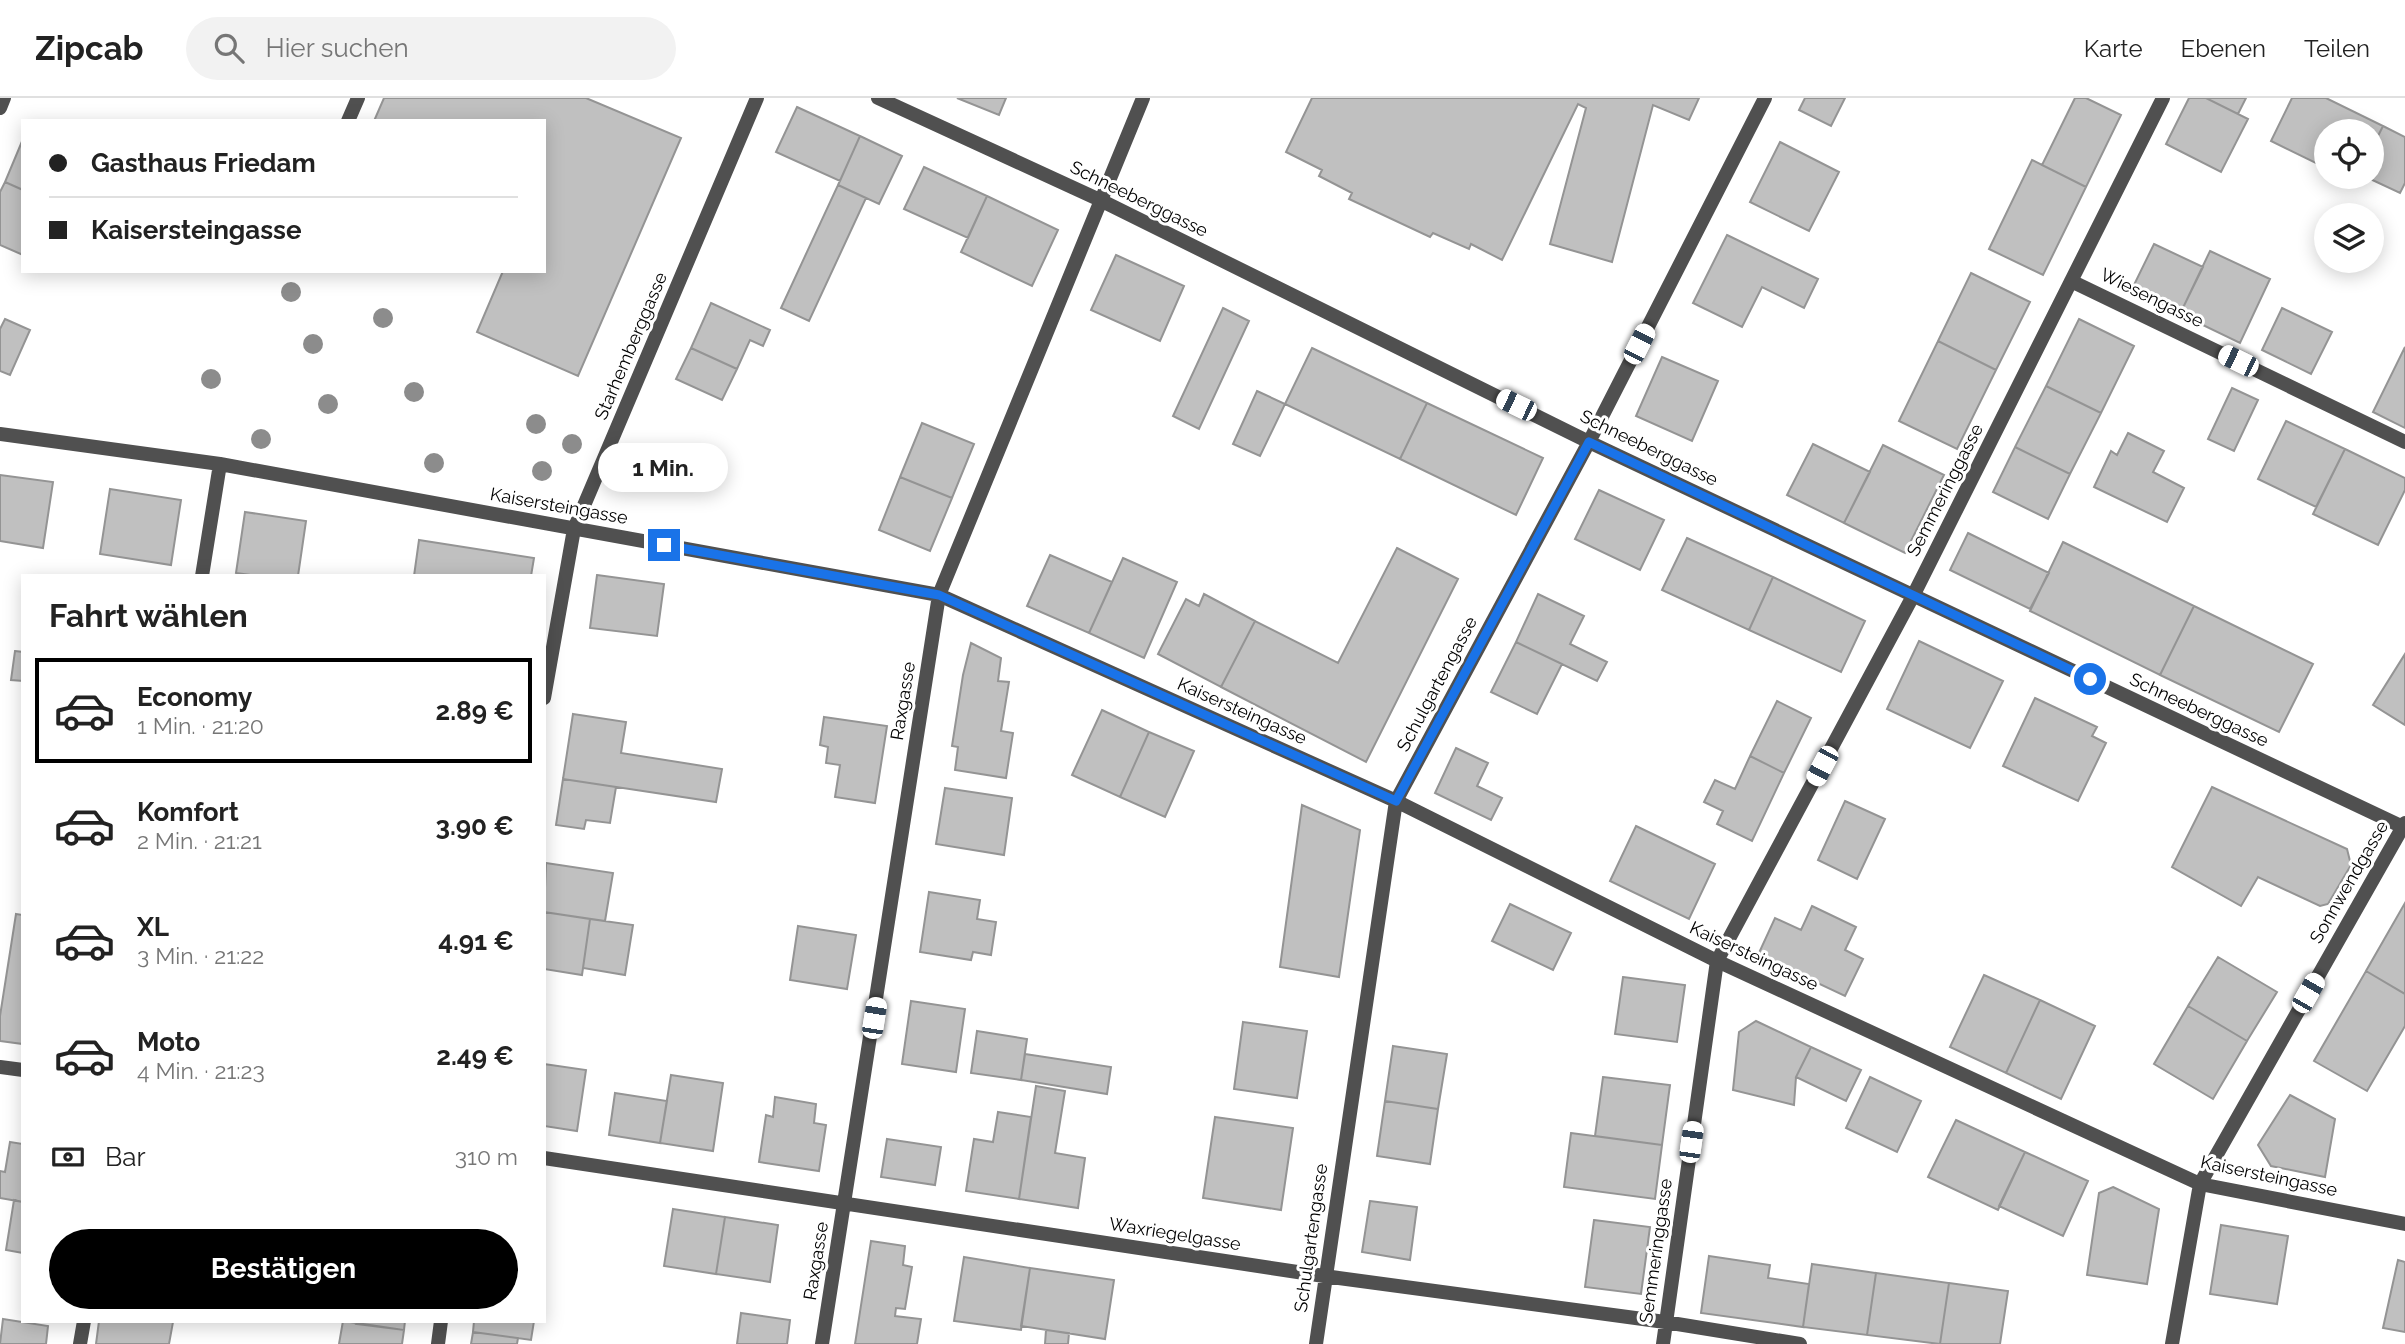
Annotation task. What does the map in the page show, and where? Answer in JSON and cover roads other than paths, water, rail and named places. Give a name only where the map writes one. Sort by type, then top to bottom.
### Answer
[{"type":"street","points":[[0,108],[4,98]]},
{"type":"street","points":[[349,119],[358,98]]},
{"type":"street","name":"Starhemberggasse","points":[[546,687],[574,529],[757,98]]},
{"type":"street","name":"Schneeberggasse","points":[[878,98],[1100,200],[1589,442],[2404,826]]},
{"type":"street","name":"Raxgasse","points":[[822,1344],[939,595],[1143,98]]},
{"type":"street","name":"Schulgartengasse","points":[[1316,1344],[1396,801],[1589,442],[1765,98]]},
{"type":"street","name":"Semmeringgasse","points":[[1663,1344],[1717,961],[1913,596],[2163,98]]},
{"type":"street","name":"Wiesengasse","points":[[2071,281],[2405,442]]},
{"type":"street","name":"Kaisersteingasse","points":[[0,434],[220,464],[939,595],[1396,801],[1717,961],[2200,1184],[2405,1224]]},
{"type":"street","points":[[202,574],[220,464]]},
{"type":"street","name":"Sonnwendgasse","points":[[2172,1344],[2200,1184],[2404,826]]},
{"type":"street","points":[[0,1067],[21,1070]]},
{"type":"street","name":"Waxriegelgasse","points":[[546,1158],[1324,1276],[1665,1322],[1800,1344]]},
{"type":"street","points":[[80,1344],[84,1323]]},
{"type":"street","points":[[438,1344],[441,1323]]}]
